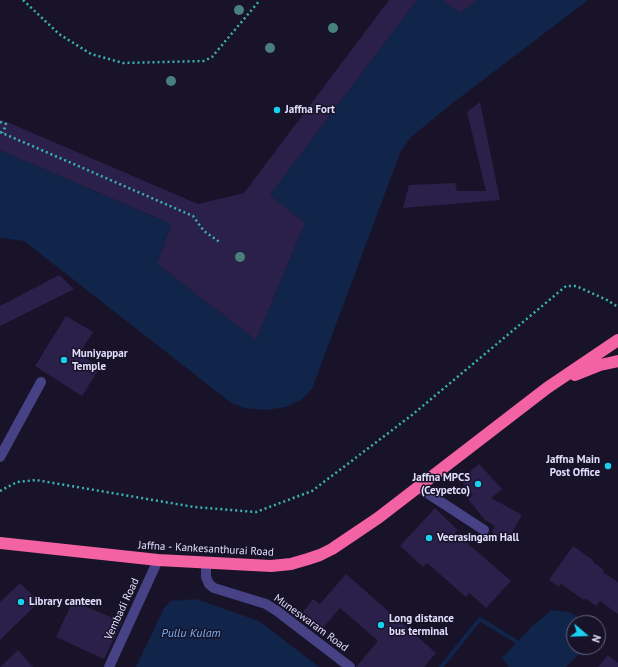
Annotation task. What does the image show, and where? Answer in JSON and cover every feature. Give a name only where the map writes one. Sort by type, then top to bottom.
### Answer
[{"type":"highway","name":"Jaffna - Kankesanthurai Road","points":[[0,544],[158,560],[271,566],[291,564],[320,555],[363,529],[547,388],[618,340]]},
{"type":"highway","name":"Jaffna - Kankesanthurai Road","points":[[547,388],[586,370],[618,361]]},
{"type":"street","points":[[0,457],[41,382]]},
{"type":"street","points":[[418,487],[484,530]]},
{"type":"street","name":"Vembadi Road","points":[[109,667],[158,560]]},
{"type":"street","name":"Muneswaram Road","points":[[206,563],[206,577],[209,584],[214,588],[266,604],[350,667]]},
{"type":"path","points":[[23,0],[59,34],[91,54],[123,64],[204,61],[212,57],[260,0]]},
{"type":"path","points":[[0,122],[6,124],[2,133],[193,216],[204,231],[221,243]]},
{"type":"path","points":[[0,491],[17,482],[36,480],[194,507],[256,512],[312,491],[412,415],[566,286],[576,286],[607,300],[618,307]]},
{"type":"water","points":[[417,0],[442,0],[461,13],[477,0],[588,0],[449,106],[411,137],[400,153],[312,389],[301,400],[286,407],[265,410],[244,408],[230,402],[24,241],[0,238],[0,150],[171,224],[157,264],[256,340],[305,223],[270,195]]},
{"type":"water","name":"Pullu Kulam","points":[[196,599],[259,621],[319,667],[136,667],[164,608],[171,601]]},
{"type":"water","points":[[552,610],[568,612],[575,615],[566,615],[566,655],[578,655],[566,667],[509,667],[502,658],[532,626]]},
{"type":"building","points":[[389,0],[417,0],[270,195],[305,223],[256,340],[157,264],[171,224],[0,150],[0,119],[198,204],[244,193]]},
{"type":"building","points":[[442,0],[477,0],[461,13]]},
{"type":"building","points":[[480,102],[500,200],[403,208],[409,185],[455,183],[457,191],[486,191],[467,112]]},
{"type":"building","points":[[59,275],[74,289],[0,326],[0,306]]},
{"type":"building","name":"Muniyappar Temple","points":[[66,316],[93,332],[79,354],[100,367],[82,396],[35,366]]},
{"type":"building","points":[[479,464],[502,489],[491,498],[522,515],[511,534],[508,533],[504,540],[492,532],[495,526],[485,520],[468,499],[473,495],[460,480]]},
{"type":"building","points":[[435,508],[458,530],[455,532],[511,581],[486,608],[469,593],[466,597],[427,563],[423,567],[400,546]]},
{"type":"building","points":[[573,546],[594,561],[593,562],[604,570],[603,572],[618,582],[618,614],[600,601],[596,606],[585,598],[584,600],[561,584],[559,587],[549,580]]},
{"type":"building","name":"Long distance bus terminal","points":[[346,574],[436,653],[424,667],[356,667],[378,641],[340,608],[322,629],[303,612],[313,599],[320,604]]},
{"type":"building","points":[[20,583],[39,602],[0,640],[0,602]]},
{"type":"building","points":[[73,601],[122,622],[104,659],[56,637]]},
{"type":"building","points":[[18,650],[33,667],[0,667]]},
{"type":"building","points":[[608,655],[618,663],[618,667],[598,667]]},
{"type":"waterway","points":[[441,667],[480,619],[517,642]]},
{"type":"place","name":"Jaffna Fort","points":[[277,110]]},
{"type":"place","name":"Muniyappar Temple","points":[[64,360]]},
{"type":"place","name":"Jaffna Main Post Office","points":[[608,466]]},
{"type":"place","name":"Jaffna MPCS (Ceypetco)","points":[[478,484]]},
{"type":"place","name":"Veerasingam Hall","points":[[429,538]]},
{"type":"place","name":"Library canteen","points":[[21,602]]},
{"type":"place","name":"Long distance bus terminal","points":[[381,625]]}]
